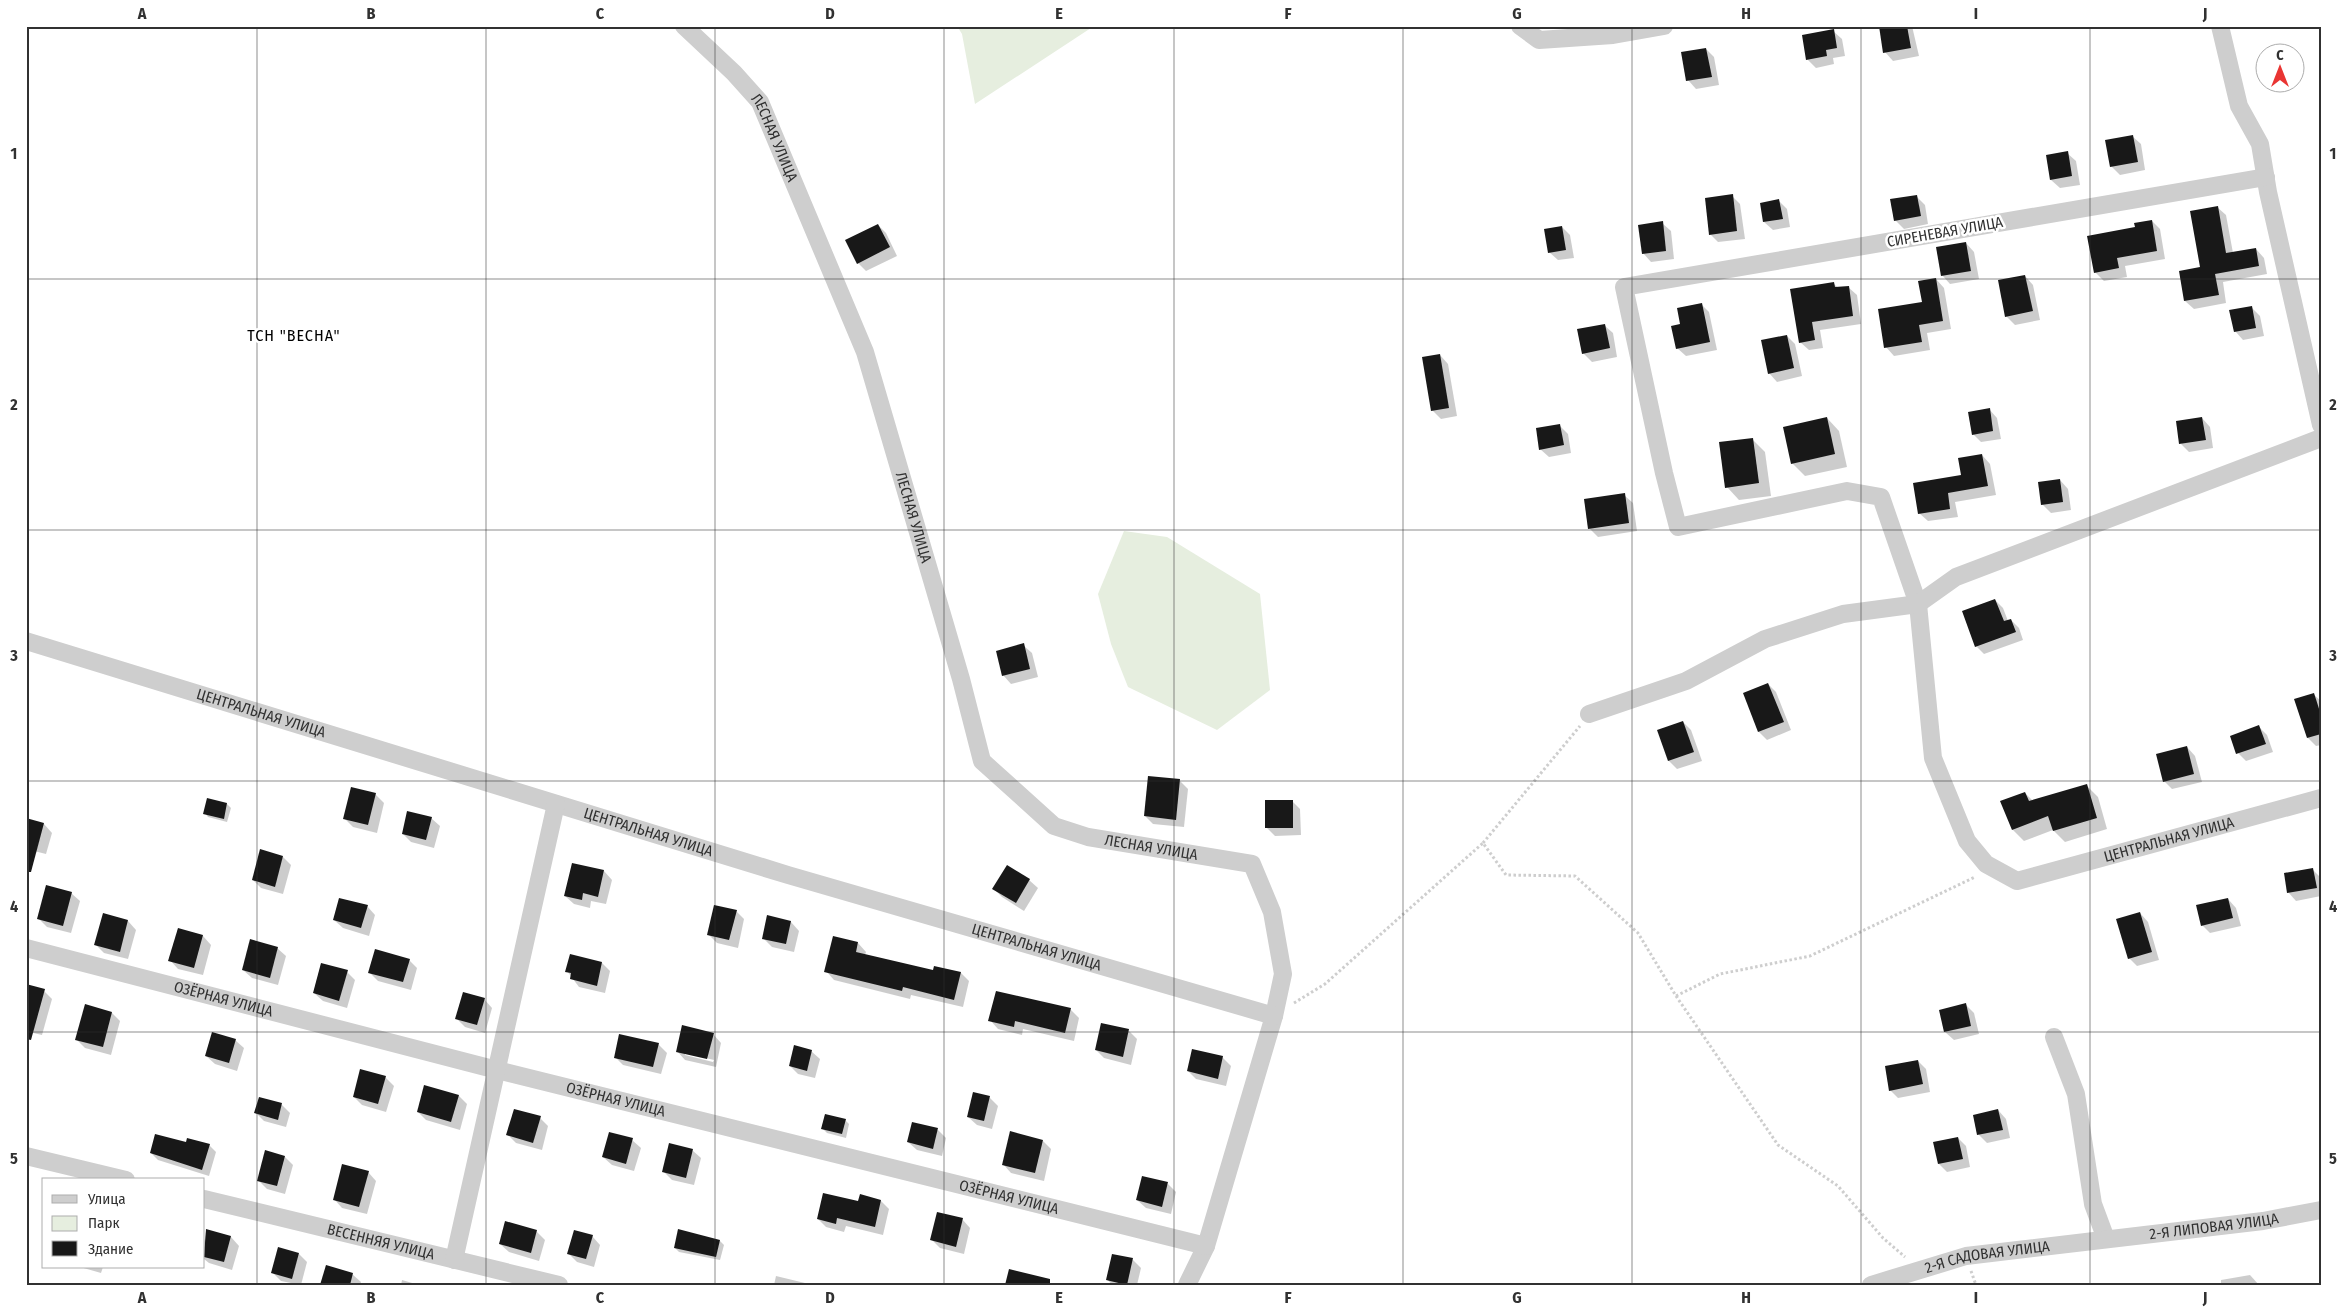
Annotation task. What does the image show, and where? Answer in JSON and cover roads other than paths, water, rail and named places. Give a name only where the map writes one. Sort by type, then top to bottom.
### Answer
[{"type":"street","name":"ЛЕСНАЯ УЛИЦА","points":[[684,26],[734,73],[760,102],[865,352],[961,679],[982,761],[1054,826],[1088,837],[1252,864],[1272,912],[1283,974],[1274,1016]]},
{"type":"street","points":[[1520,26],[1539,40],[1613,35],[1664,26]]},
{"type":"street","points":[[2220,26],[2239,106],[2260,144],[2321,425]]},
{"type":"street","name":"СИРЕНЕВАЯ УЛИЦА","points":[[1918,604],[1881,497],[1847,491],[1678,527],[1664,473],[1624,287],[2266,177]]},
{"type":"street","points":[[1589,714],[1686,681],[1765,638],[1843,614],[1918,604],[1956,576],[2321,438]]},
{"type":"street","name":"ЦЕНТРАЛЬНАЯ УЛИЦА","points":[[1918,604],[1933,758],[1966,841],[1986,864],[2017,881],[2321,798]]},
{"type":"street","name":"ЦЕНТРАЛЬНАЯ УЛИЦА","points":[[26,641],[788,875],[1274,1016]]},
{"type":"street","points":[[454,1260],[556,804]]},
{"type":"street","name":"ОЗЁРНАЯ УЛИЦА","points":[[26,948],[497,1070],[1206,1246]]},
{"type":"street","points":[[1187,1285],[1206,1246],[1274,1016]]},
{"type":"street","points":[[2054,1037],[2076,1094],[2093,1204],[2106,1239]]},
{"type":"street","points":[[26,1156],[118,1178]]},
{"type":"street","name":"ВЕСЕННЯЯ УЛИЦА","points":[[205,1199],[559,1285]]},
{"type":"street","name":"2-Я ЛИПОВАЯ УЛИЦА","points":[[2106,1239],[2263,1221],[2321,1210]]},
{"type":"street","name":"2-Я САДОВАЯ УЛИЦА","points":[[1870,1285],[1966,1256],[2106,1239]]},
{"type":"district","name":"ТСН \"ВЕСНА\"","points":[[294,335]]}]
